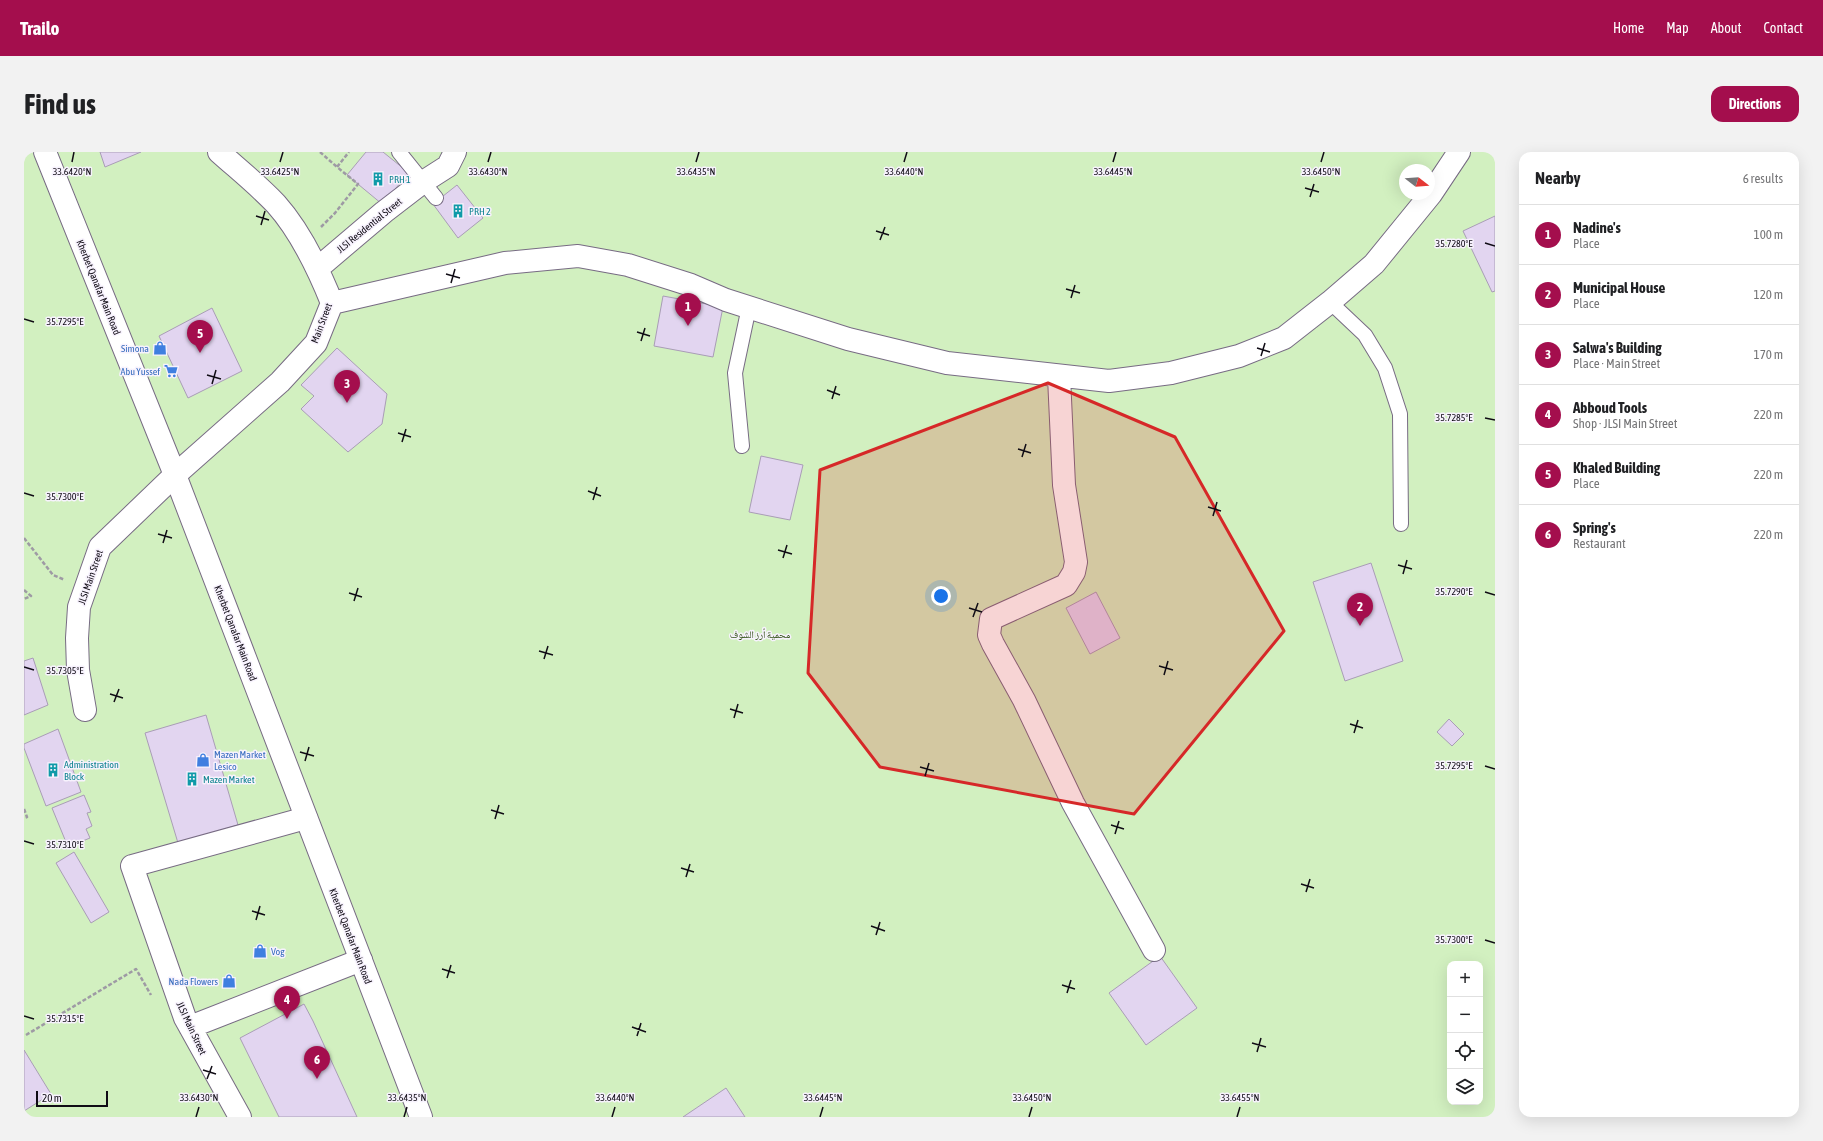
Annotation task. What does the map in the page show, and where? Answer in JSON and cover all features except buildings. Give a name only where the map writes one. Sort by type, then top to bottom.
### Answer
[{"type":"street","name":"Kherbet Qanafar Main Road","points":[[45,152],[175,475],[421,1117]]},
{"type":"street","name":"Main Street","points":[[175,475],[280,382],[316,343],[332,303],[318,268],[304,244],[276,204],[219,152]]},
{"type":"street","name":"JLSI Residential Street","points":[[318,268],[366,227],[429,190],[448,166],[455,152]]},
{"type":"street","points":[[332,303],[505,263],[578,256],[628,265],[691,285],[726,300],[848,339],[947,363],[1109,381],[1171,373],[1239,356],[1284,338],[1330,302],[1374,264],[1431,194],[1460,152]]},
{"type":"street","points":[[1058,376],[1064,485],[1076,562],[1074,572],[1066,585],[991,619],[989,635],[1024,700],[1073,803],[1154,950]]},
{"type":"street","name":"JLSI Main Street","points":[[85,710],[78,670],[77,638],[80,607],[90,581],[100,547],[175,475]]},
{"type":"street","name":"JLSI Main Street","points":[[240,1117],[185,1018],[132,866],[306,818]]},
{"type":"street","points":[[190,1027],[361,960]]},
{"type":"lane","points":[[399,152],[429,190]]},
{"type":"lane","points":[[1330,302],[1365,335],[1386,368],[1400,414],[1401,524]]},
{"type":"lane","points":[[742,446],[735,373],[749,307]]},
{"type":"path","points":[[304,244],[335,213],[358,184],[320,152]]},
{"type":"path","points":[[337,167],[349,152]]},
{"type":"path","points":[[24,538],[53,575],[74,585],[90,581]]},
{"type":"path","points":[[24,590],[31,596],[24,599]]},
{"type":"path","points":[[24,809],[26,817]]},
{"type":"path","points":[[26,1035],[136,969],[153,1000]]},
{"type":"highlighted area","points":[[1048,383],[1175,437],[1284,631],[1134,814],[880,767],[808,673],[820,470]]},
{"type":"green space","name":"محمية أرز الشوف","points":[[24,152],[1495,152],[1495,1117],[24,1117]]},
{"type":"place","name":"PRH 1","points":[[378,179]]},
{"type":"place","name":"PRH 2","points":[[458,211]]},
{"type":"place","name":"Nadine's","points":[[688,326]]},
{"type":"place","name":"Simona","points":[[160,348]]},
{"type":"place","name":"Khaled Building","points":[[200,353]]},
{"type":"place","name":"Abu Yussef","points":[[171,371]]},
{"type":"place","name":"Salwa's Building","points":[[347,403]]},
{"type":"place","name":"Municipal House","points":[[1360,626]]},
{"type":"place","name":"Mazen Market Lesico","points":[[203,760]]},
{"type":"place","name":"Administration Block","points":[[53,770]]},
{"type":"place","name":"Mazen Market","points":[[192,779]]},
{"type":"place","name":"Vog","points":[[260,951]]},
{"type":"place","name":"Nada Flowers","points":[[229,981]]},
{"type":"place","name":"Abboud Tools","points":[[287,1019]]},
{"type":"place","name":"Spring's","points":[[317,1079]]}]
